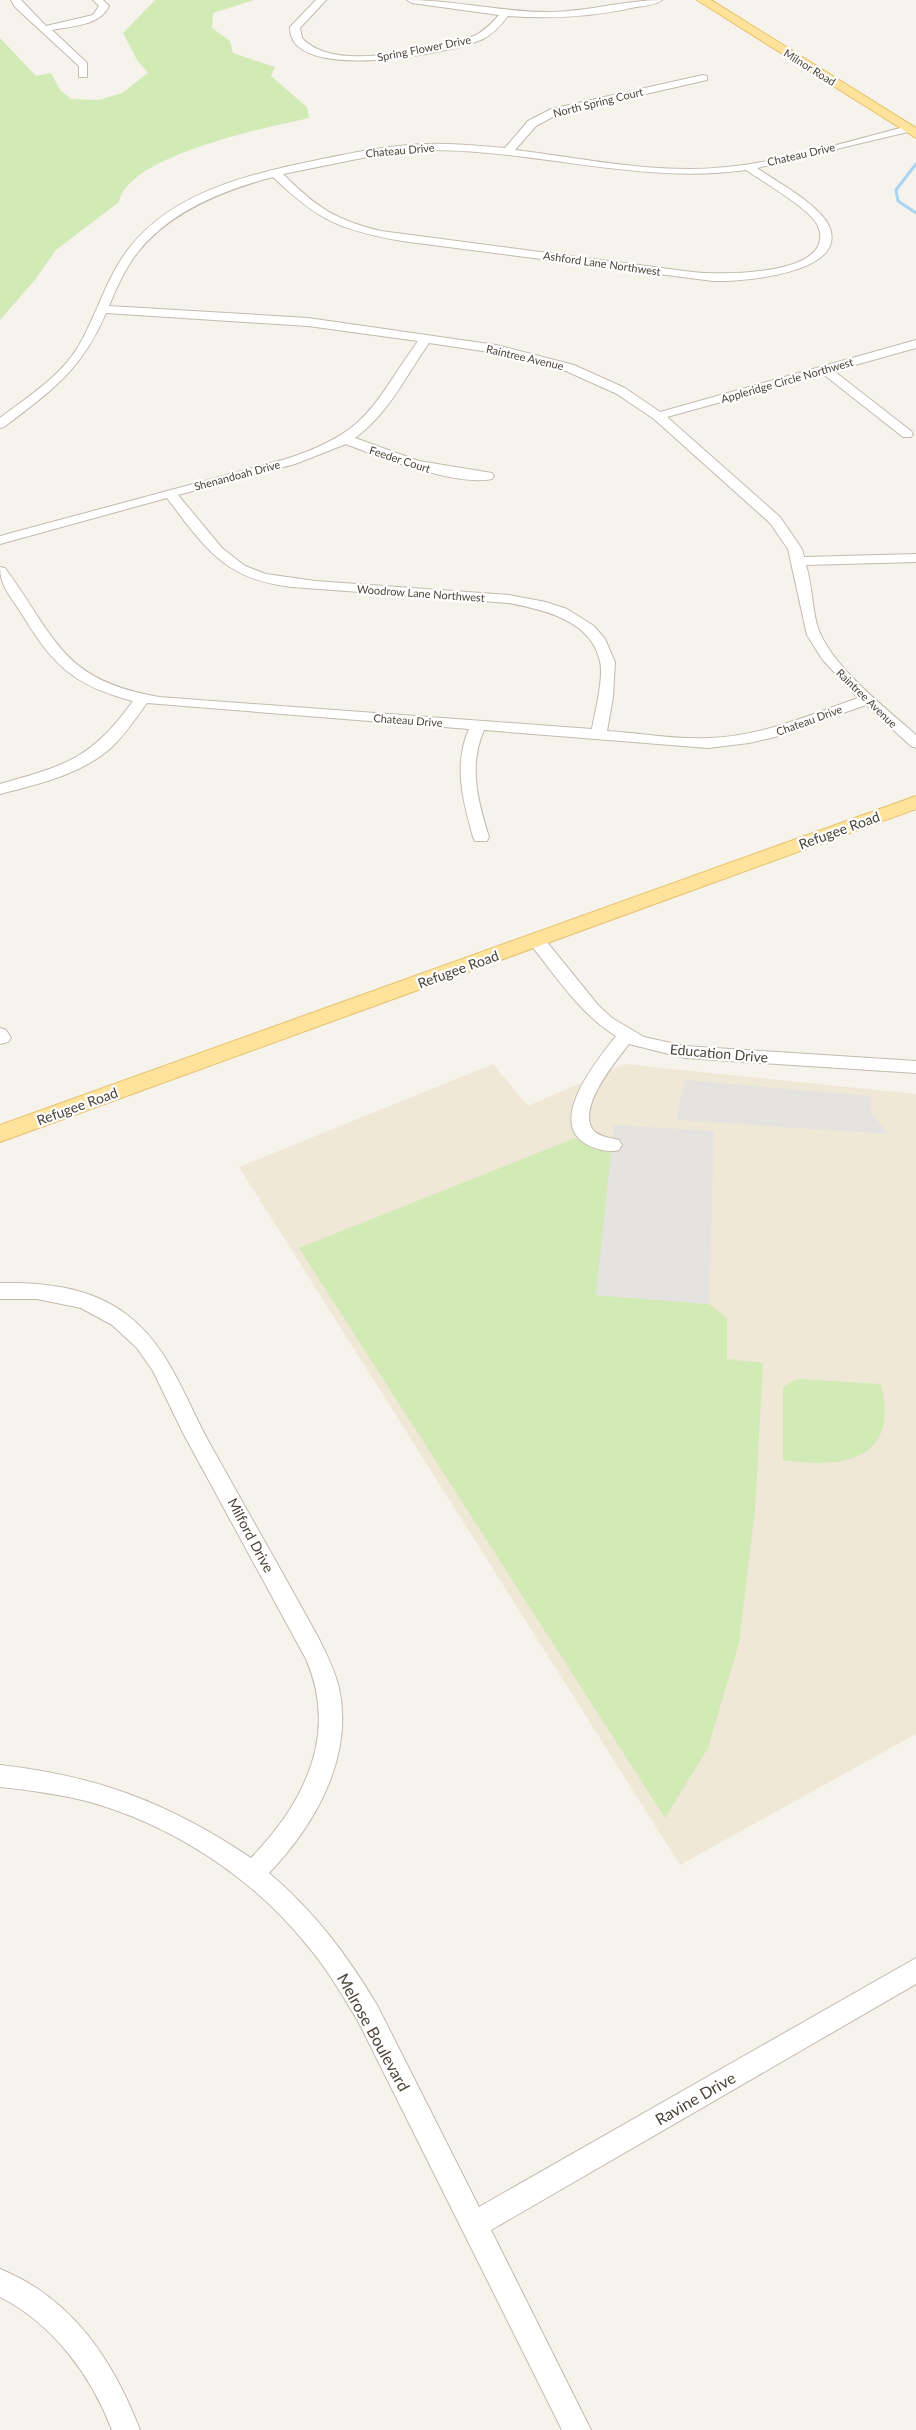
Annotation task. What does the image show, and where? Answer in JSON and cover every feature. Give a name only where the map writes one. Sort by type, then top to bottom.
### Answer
[{"type":"main road","name":"Milnor Road","points":[[703,0],[912,131]]},
{"type":"main road","name":"Refugee Road","points":[[0,1134],[916,802]]},
{"type":"street","points":[[16,0],[18,5],[84,65],[83,75]]},
{"type":"street","points":[[45,29],[96,17],[101,13],[104,6],[98,0]]},
{"type":"street","name":"Spring Flower Drive","points":[[321,0],[295,27],[296,37],[304,46],[312,50],[331,56],[355,59],[394,56],[473,39],[489,31],[506,12]]},
{"type":"street","points":[[412,0],[506,12],[574,15],[637,2],[658,0]]},
{"type":"street","name":"North Spring Court","points":[[508,152],[529,124],[549,113],[703,78]]},
{"type":"street","name":"Chateau Drive","points":[[0,424],[50,384],[75,360],[131,253],[157,227],[183,209],[213,193],[275,173],[400,148],[452,147],[673,172],[719,170],[748,166],[912,131]]},
{"type":"street","name":"Ashford Lane Northwest","points":[[275,173],[312,208],[328,218],[361,229],[593,262],[731,278],[762,276],[800,265],[817,254],[822,248],[825,238],[824,227],[814,214],[748,166]]},
{"type":"street","name":"Raintree Avenue","points":[[102,309],[308,322],[426,338],[512,352],[564,365],[621,391],[658,416],[775,520],[790,539],[799,561],[814,635],[835,667],[867,700],[916,743]]},
{"type":"street","name":"Shenandoah Drive","points":[[0,540],[292,460],[345,439],[362,427],[378,410],[408,361],[426,338]]},
{"type":"street","name":"Appleridge Circle Northwest","points":[[658,416],[916,344]]},
{"type":"street","points":[[824,369],[907,434]]},
{"type":"street","name":"Feeder Court","points":[[345,439],[422,468],[487,476]]},
{"type":"street","name":"Woodrow Lane Northwest","points":[[170,493],[219,553],[254,575],[287,582],[315,585],[509,599],[546,606],[576,620],[598,639],[608,662],[607,690],[598,736]]},
{"type":"street","points":[[799,561],[916,558]]},
{"type":"street","name":"Chateau Drive","points":[[0,571],[65,664],[89,681],[104,688],[142,698],[178,703],[598,736],[701,742],[739,741],[792,728],[867,700]]},
{"type":"street","points":[[0,789],[59,771],[93,754],[117,732],[142,698]]},
{"type":"street","points":[[478,726],[470,748],[466,772],[470,802],[481,837]]},
{"type":"street","name":"Education Drive","points":[[536,940],[592,1009],[626,1035],[639,1042],[685,1052],[916,1067]]},
{"type":"street","points":[[613,1145],[595,1141],[587,1135],[582,1127],[580,1116],[584,1099],[593,1080],[626,1035]]},
{"type":"street","name":"Milford Drive","points":[[0,1291],[26,1289],[52,1291],[76,1297],[98,1306],[135,1333],[162,1368],[191,1428],[311,1644],[325,1676],[329,1693],[330,1719],[328,1746],[320,1774],[309,1801],[278,1846],[252,1874]]},
{"type":"street","name":"Melrose Boulevard","points":[[0,1776],[77,1787],[120,1799],[190,1831],[252,1874],[290,1907],[309,1929],[350,1985],[368,2014],[577,2430]]},
{"type":"street","name":"Ravine Drive","points":[[474,2225],[916,1970]]},
{"type":"street","points":[[0,2282],[38,2305],[65,2328],[87,2356],[108,2389],[126,2430]]},
{"type":"shaded area","points":[[493,1064],[528,1106],[624,1064],[916,1094],[916,1734],[680,1865],[239,1167]]},
{"type":"shaded area","points":[[685,1080],[870,1096],[871,1112],[888,1134],[676,1120]]},
{"type":"shaded area","points":[[614,1125],[714,1131],[709,1304],[596,1295]]},
{"type":"green space","points":[[155,0],[254,0],[213,13],[212,28],[230,41],[233,53],[275,67],[271,76],[307,107],[309,118],[201,146],[172,157],[146,170],[128,185],[119,202],[56,250],[34,281],[0,320],[0,38],[36,76],[51,73],[60,90],[71,99],[99,100],[122,93],[148,73],[137,60],[123,33]]},
{"type":"green space","points":[[575,1138],[612,1154],[603,1235],[620,1248],[602,1246],[599,1272],[619,1286],[598,1284],[596,1295],[709,1304],[727,1318],[727,1359],[763,1363],[755,1510],[739,1643],[708,1748],[665,1818],[299,1248]]},
{"type":"green space","points":[[797,1379],[881,1384],[885,1410],[882,1430],[874,1444],[862,1454],[846,1460],[827,1463],[783,1460],[783,1387]]},
{"type":"waterway","points":[[916,164],[896,190],[898,201],[916,213]]}]
